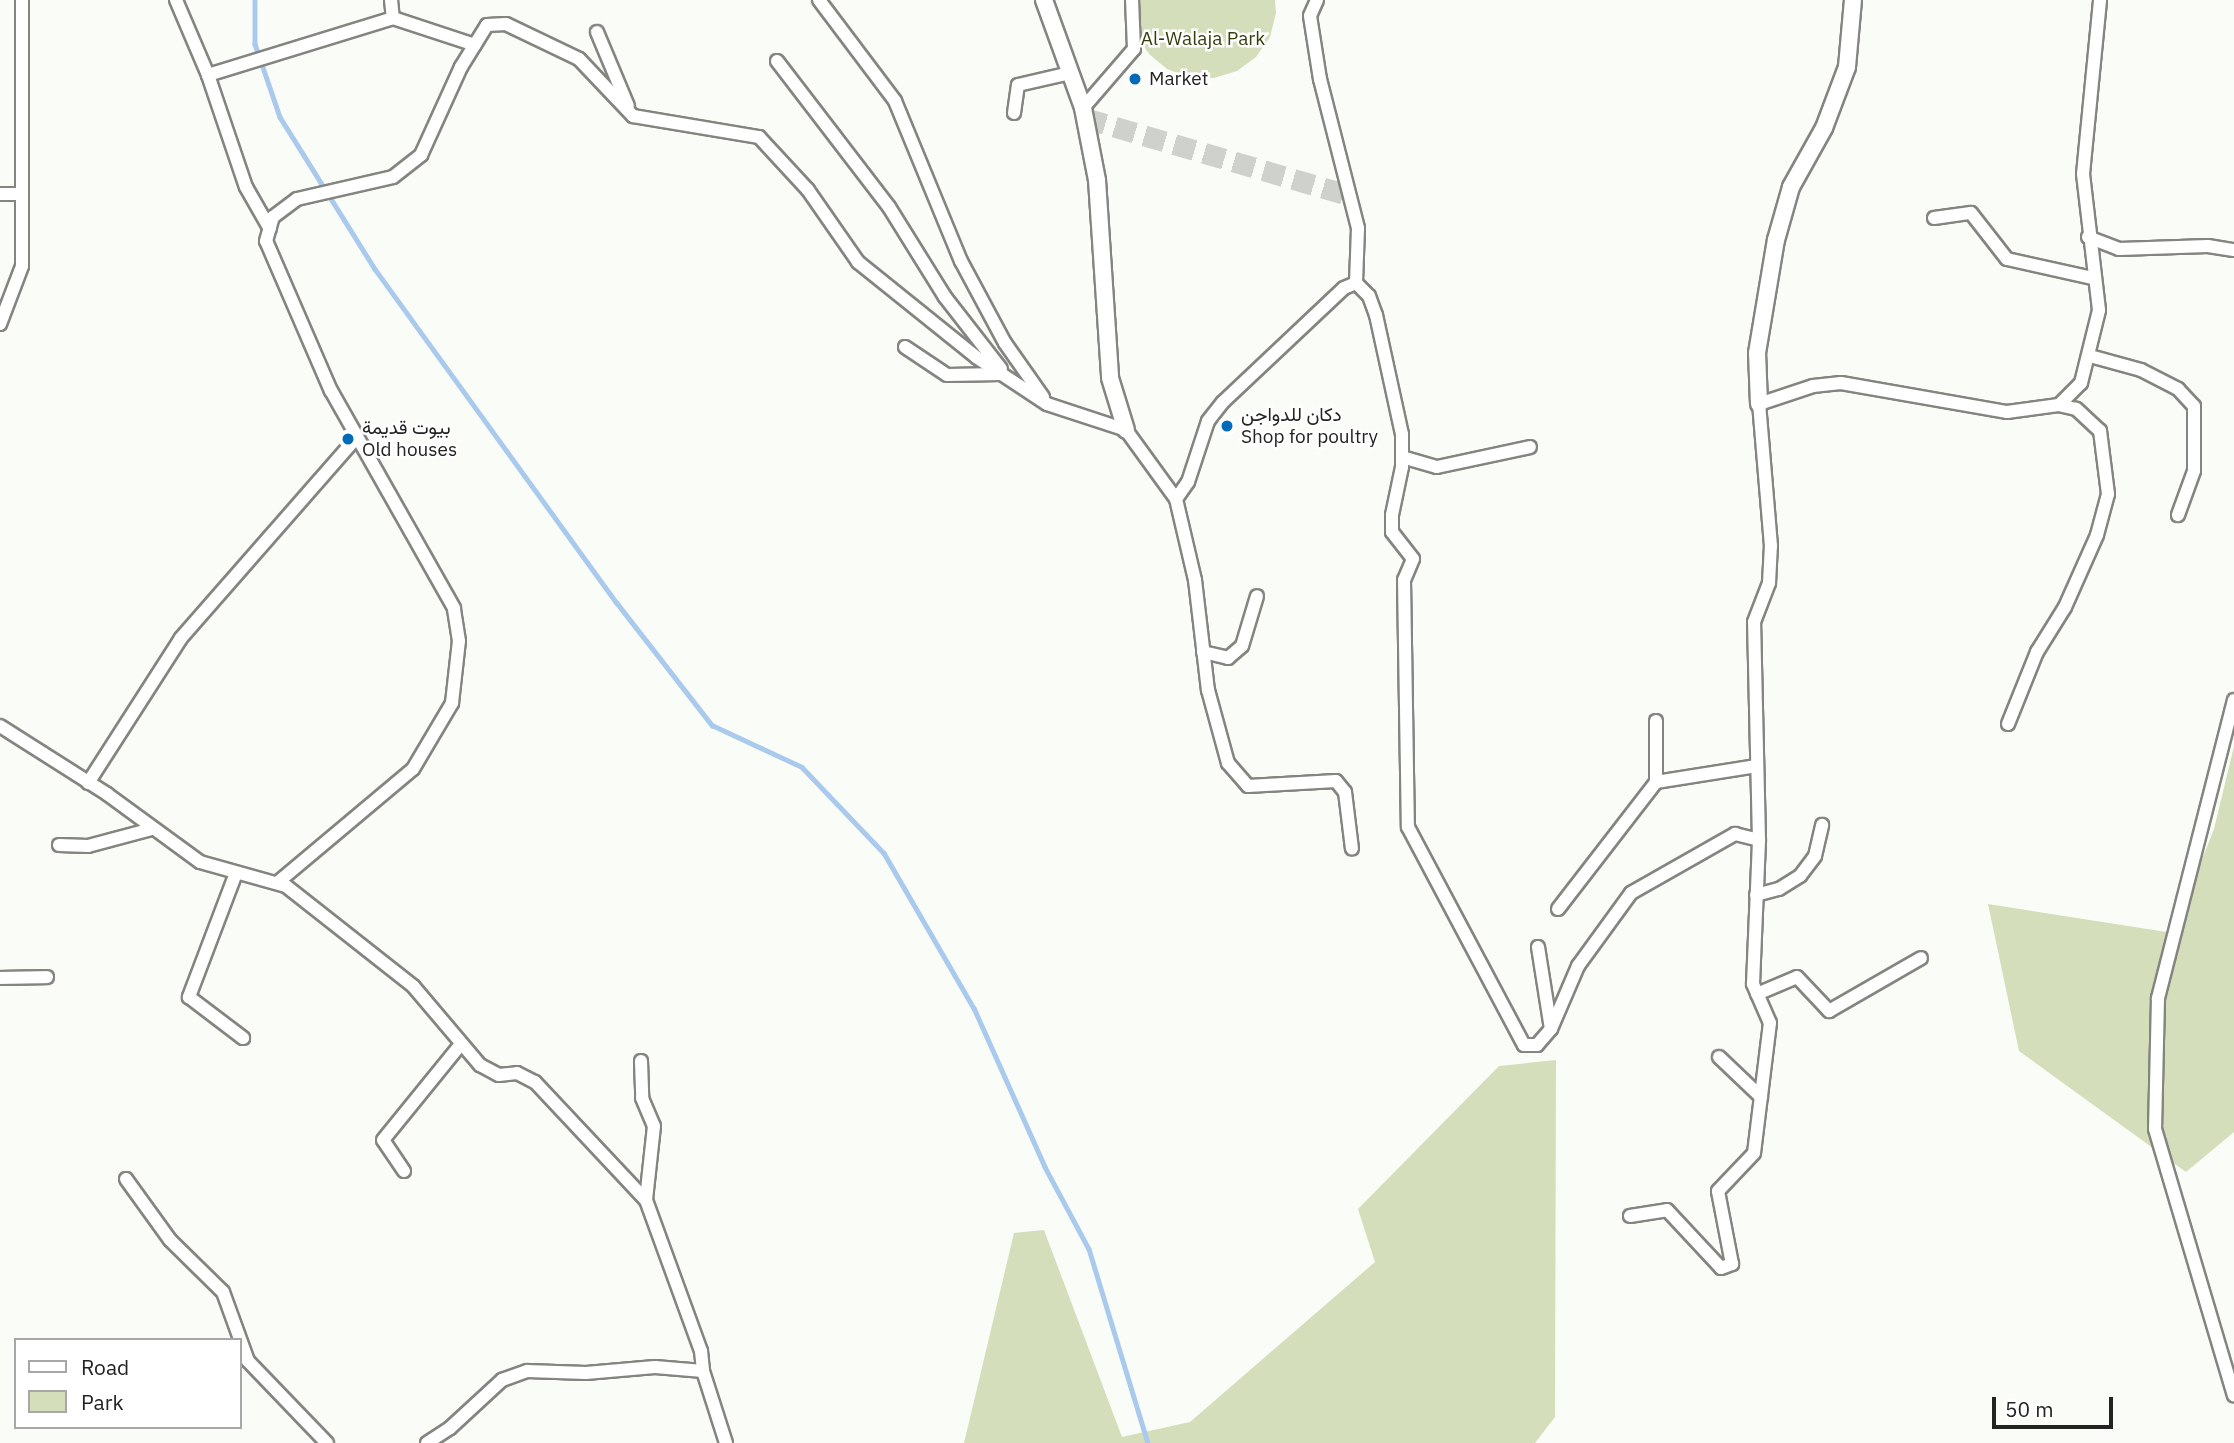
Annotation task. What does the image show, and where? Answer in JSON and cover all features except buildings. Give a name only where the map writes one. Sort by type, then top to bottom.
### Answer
[{"type":"street","points":[[0,324],[22,266],[22,0]]},
{"type":"street","points":[[176,0],[208,75],[246,187],[270,229]]},
{"type":"street","points":[[391,0],[393,18]]},
{"type":"street","points":[[819,0],[895,102],[961,261],[1005,343],[1047,404]]},
{"type":"street","points":[[1044,0],[1083,108],[1097,180],[1110,379],[1126,430],[1175,499],[1195,580],[1208,690],[1228,763],[1248,786],[1336,781],[1345,792],[1352,849]]},
{"type":"street","points":[[1083,108],[1134,49],[1132,0]]},
{"type":"street","points":[[1317,0],[1310,16],[1320,79],[1358,228],[1356,283],[1369,296],[1376,315],[1402,434],[1402,457],[1392,515],[1392,532],[1413,559],[1404,580],[1408,827],[1434,867],[1515,1036],[1524,1045],[1537,1045],[1551,1029],[1578,966],[1631,893],[1735,834],[1759,839]]},
{"type":"street","points":[[1630,1216],[1667,1210],[1721,1268],[1732,1264],[1718,1191],[1754,1153],[1770,1023],[1753,984],[1759,839],[1754,622],[1769,583],[1772,546],[1757,353],[1776,240],[1791,187],[1824,128],[1847,67],[1853,0]]},
{"type":"street","points":[[2059,405],[2081,383],[2090,356],[2099,310],[2092,278],[2083,174],[2100,0]]},
{"type":"street","points":[[208,75],[393,18],[475,45]]},
{"type":"street","points":[[277,883],[413,769],[452,703],[459,640],[454,608],[331,391],[266,241],[273,217],[298,198],[393,177],[421,155],[487,26],[506,24],[579,59],[633,116],[759,137],[808,190],[858,262],[1005,376],[1047,404],[1126,430]]},
{"type":"street","points":[[597,32],[633,116]]},
{"type":"street","points":[[777,61],[890,207],[944,297],[1005,376]]},
{"type":"street","points":[[1014,113],[1018,85],[1070,73]]},
{"type":"street","points":[[0,194],[22,194]]},
{"type":"street","points":[[1934,218],[1971,213],[2007,259],[2092,278]]},
{"type":"street","points":[[2088,237],[2119,248],[2208,246],[2234,250]]},
{"type":"street","points":[[1175,499],[1188,482],[1208,421],[1223,402],[1344,288],[1356,283]]},
{"type":"street","points":[[905,347],[947,375],[1005,376]]},
{"type":"street","points":[[2090,356],[2141,370],[2178,389],[2194,406],[2194,471],[2178,515]]},
{"type":"street","points":[[1759,404],[1813,386],[1841,383],[1980,410],[2007,412],[2059,405],[2076,409],[2100,431],[2108,494],[2097,535],[2065,607],[2037,652],[2008,724]]},
{"type":"street","points":[[88,783],[181,638],[357,437]]},
{"type":"street","points":[[1402,457],[1437,467],[1530,447]]},
{"type":"street","points":[[1203,652],[1228,658],[1242,646],[1257,596]]},
{"type":"street","points":[[2234,700],[2158,999],[2155,1129],[2234,1396]]},
{"type":"street","points":[[1559,909],[1656,782],[1656,721]]},
{"type":"street","points":[[0,726],[88,783],[200,862],[277,883],[314,906],[413,986],[480,1065],[499,1075],[517,1073],[535,1082],[646,1200],[690,1315],[703,1371],[726,1443]]},
{"type":"street","points":[[1656,782],[1758,766]]},
{"type":"street","points":[[1756,895],[1779,889],[1800,876],[1815,856],[1822,825]]},
{"type":"street","points":[[59,845],[88,846],[152,829]]},
{"type":"street","points":[[236,873],[189,997],[243,1038]]},
{"type":"street","points":[[1538,947],[1551,1029]]},
{"type":"street","points":[[1757,993],[1797,977],[1829,1011],[1920,958]]},
{"type":"street","points":[[0,978],[47,976]]},
{"type":"street","points":[[404,1171],[383,1140],[461,1044]]},
{"type":"street","points":[[1718,1057],[1761,1097]]},
{"type":"street","points":[[641,1060],[642,1098],[654,1126],[646,1200]]},
{"type":"street","points":[[126,1179],[170,1240],[223,1292],[239,1338]]},
{"type":"street","points":[[242,1345],[248,1362],[327,1443]]},
{"type":"street","points":[[427,1443],[450,1428],[502,1380],[527,1371],[703,1371]]},
{"type":"green space","name":"Al-Walaja Park","points":[[1131,0],[1275,0],[1276,13],[1270,37],[1256,57],[1237,71],[1214,78],[1190,78],[1167,69],[1149,54],[1136,34]]},
{"type":"green space","points":[[2234,746],[2234,1132],[2186,1172],[2019,1051],[1988,904],[2173,933],[2214,829]]},
{"type":"green space","points":[[1556,1060],[1555,1417],[1535,1443],[964,1443],[1014,1233],[1044,1230],[1122,1437],[1190,1422],[1375,1262],[1358,1209],[1499,1066]]},
{"type":"waterway","points":[[255,0],[255,44],[280,117],[375,269],[617,603],[712,725],[802,767],[884,853],[974,1008],[1045,1167],[1089,1249],[1148,1443]]},
{"type":"tunnel","points":[[1085,118],[1349,195]]},
{"type":"place","name":"Market","points":[[1135,79]]},
{"type":"place","name":"دكان للدواجن Shop for poultry","points":[[1227,426]]},
{"type":"place","name":"بيوت قديمة Old houses","points":[[348,439]]}]
